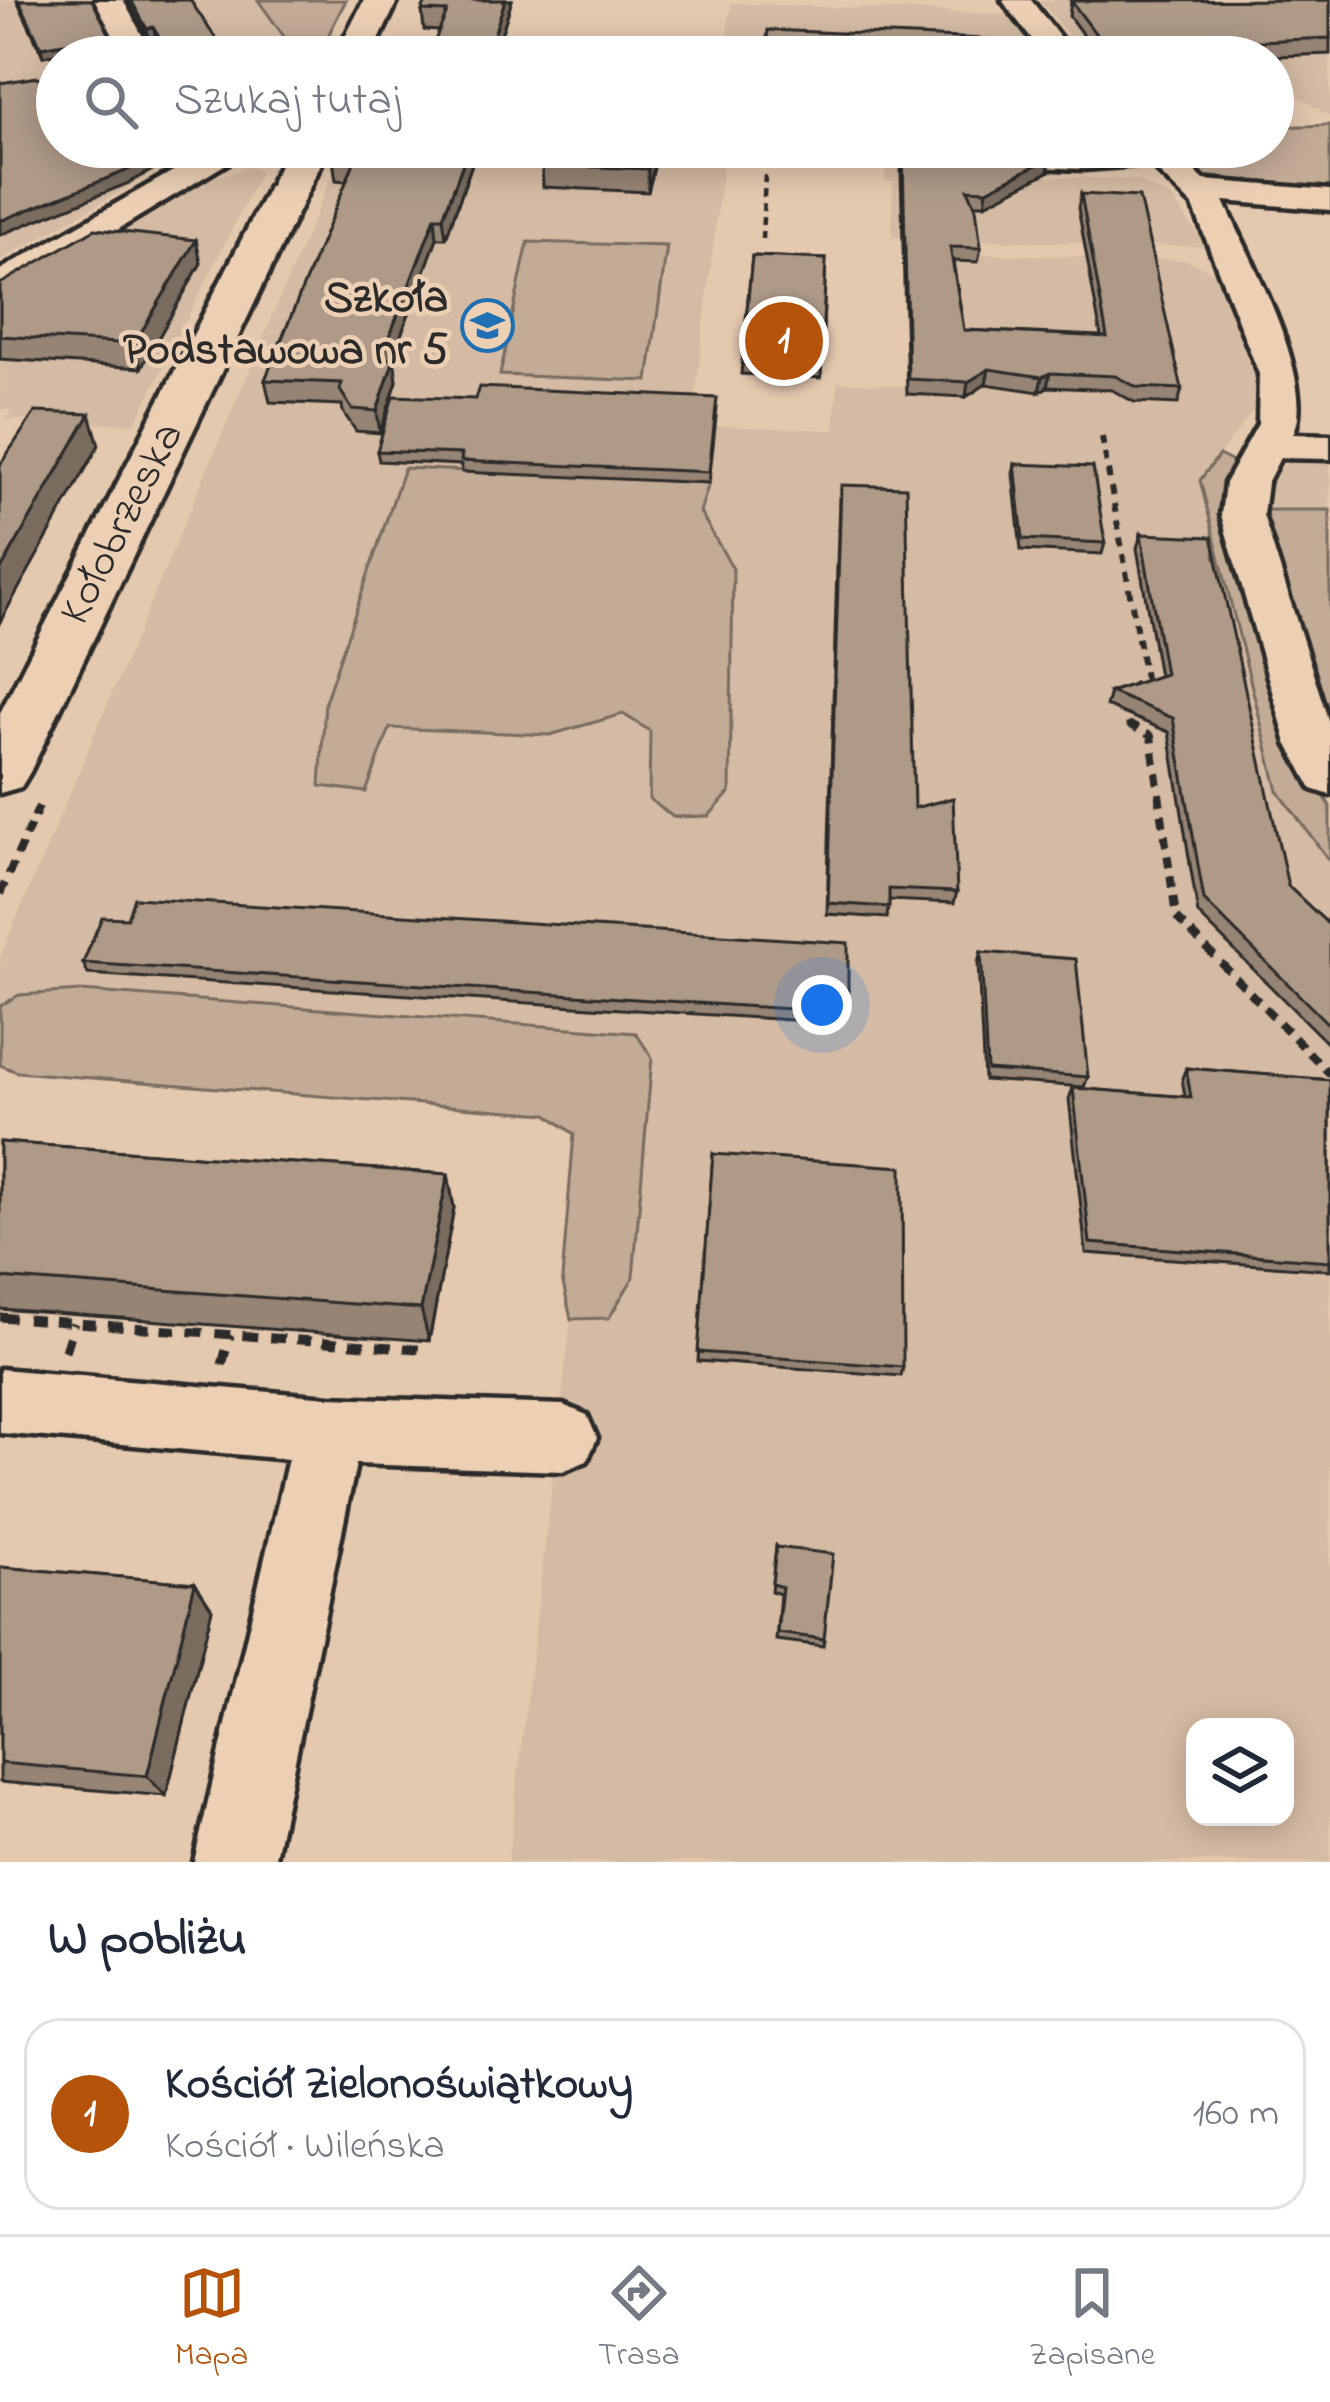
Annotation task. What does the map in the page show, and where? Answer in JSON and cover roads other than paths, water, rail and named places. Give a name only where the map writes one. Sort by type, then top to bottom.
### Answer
[{"type":"main road","points":[[363,36],[381,0]]},
{"type":"main road","name":"Kołobrzeska","points":[[0,772],[299,168]]},
{"type":"street","points":[[109,0],[128,36]]},
{"type":"street","points":[[1016,0],[1044,36]]},
{"type":"street","points":[[3,281],[201,168]]},
{"type":"street","points":[[1174,168],[1216,216],[1277,374],[1278,424],[1246,483],[1242,515],[1311,743],[1330,777]]},
{"type":"street","points":[[1197,189],[1330,200]]},
{"type":"street","points":[[1267,446],[1330,447]]},
{"type":"street","points":[[0,1401],[329,1430],[563,1438]]},
{"type":"street","points":[[234,1862],[329,1430]]},
{"type":"place","name":"Szkoła Podstawowa nr 5","points":[[487,326]]},
{"type":"place","name":"Kościół Zielonoświątkowy","points":[[784,341]]}]
